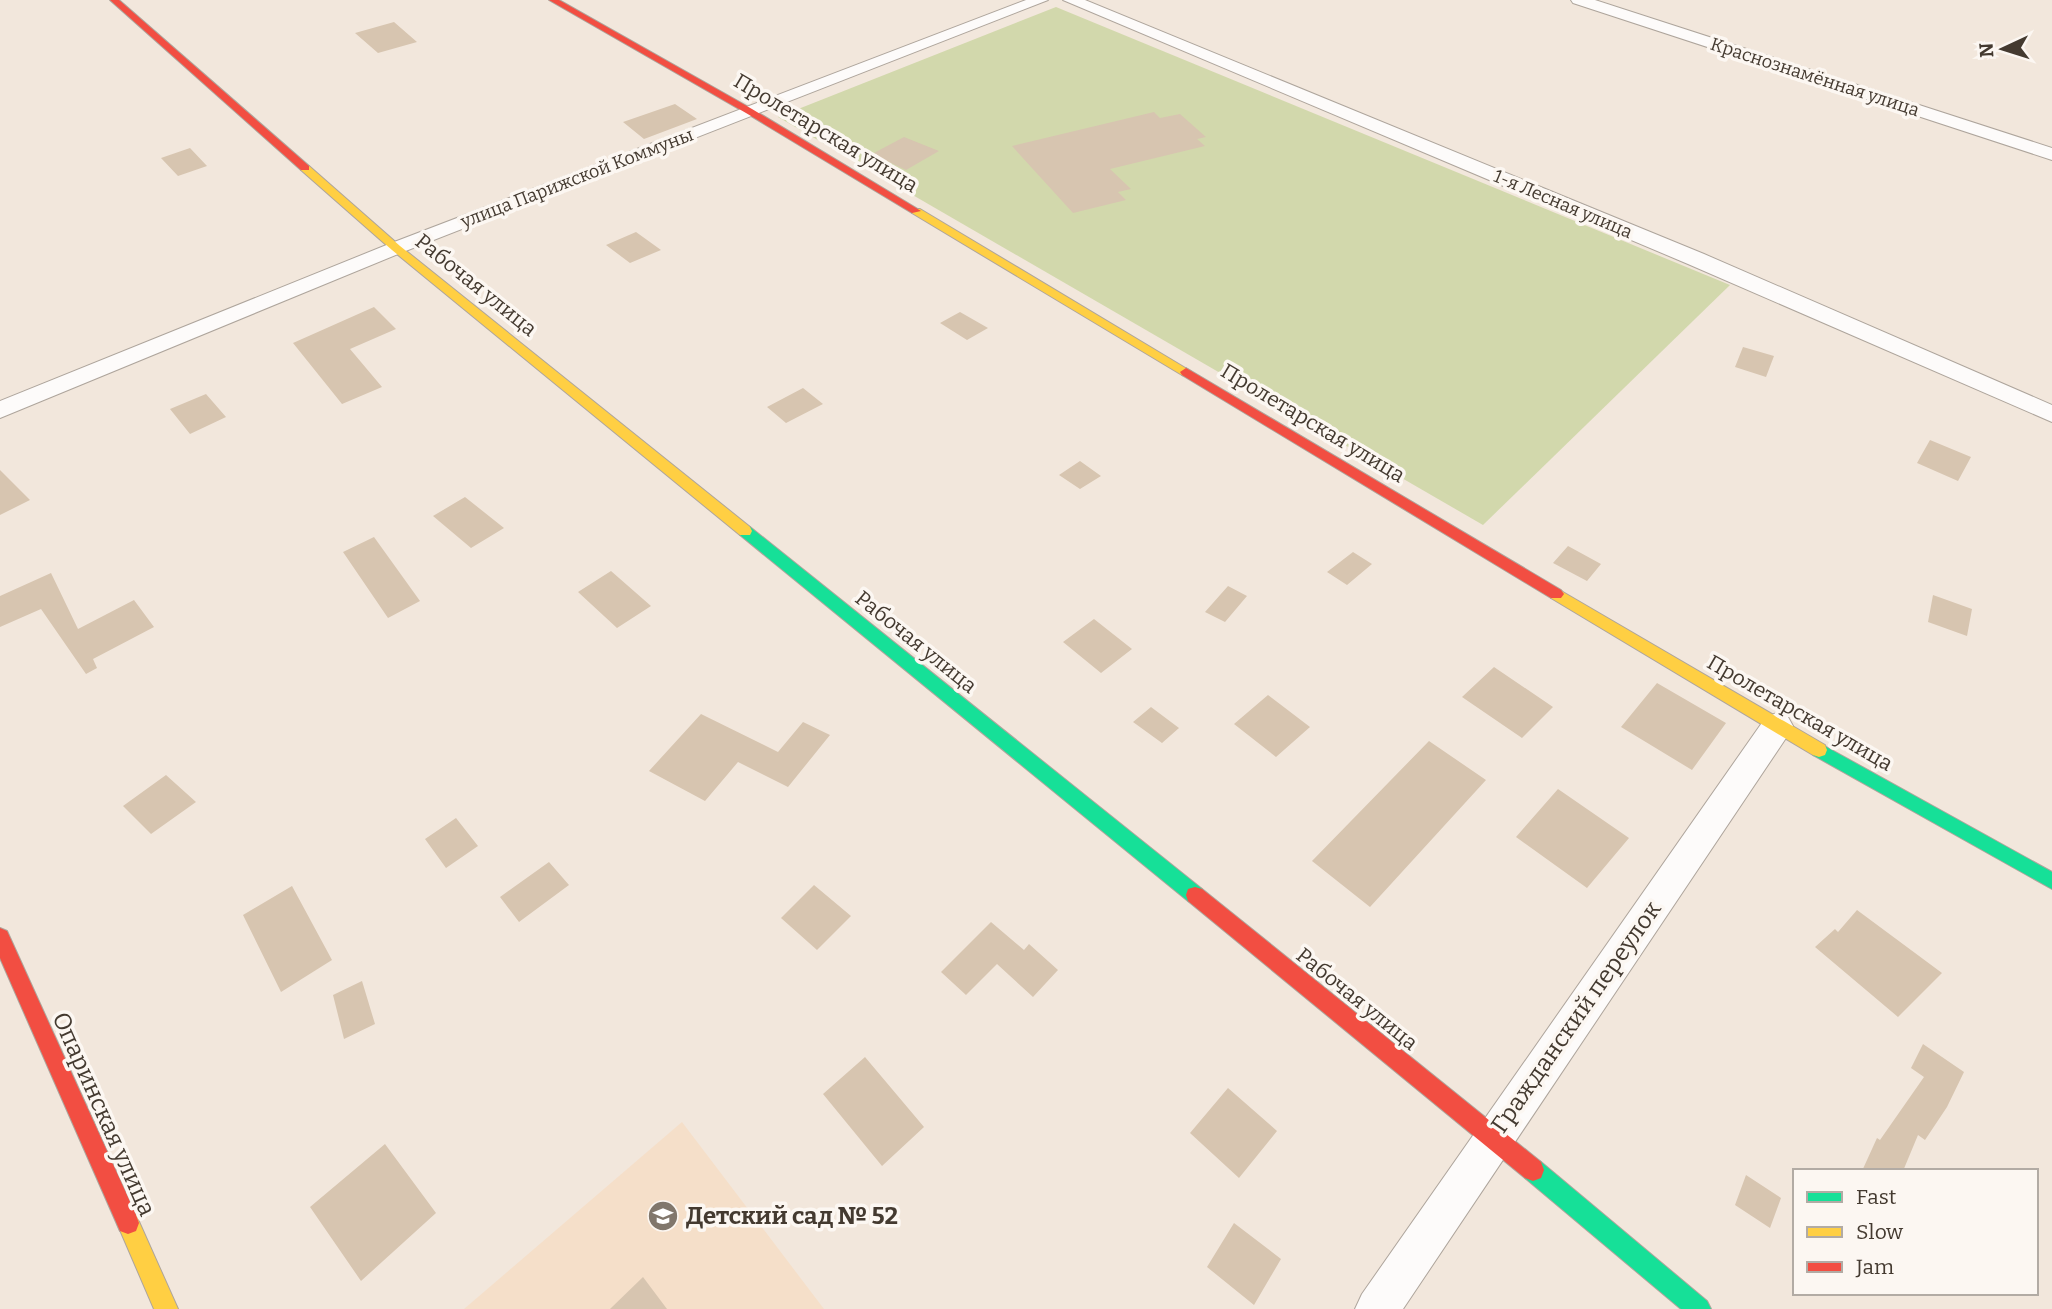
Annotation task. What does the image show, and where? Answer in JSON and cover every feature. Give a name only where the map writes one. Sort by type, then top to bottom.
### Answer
[{"type":"street","name":"Рабочая улица","points":[[114,0],[396,248],[1493,1136],[1699,1309]]},
{"type":"street","name":"Пролетарская улица","points":[[553,0],[749,111],[1777,726],[2052,881]]},
{"type":"street","name":"улица Парижской Коммуны","points":[[0,410],[396,248],[1040,0]]},
{"type":"street","name":"1-я Лесная улица","points":[[1071,0],[1696,259],[2052,414]]},
{"type":"street","name":"Краснознамённая улица","points":[[1578,0],[2052,154]]},
{"type":"street","name":"Гражданский переулок","points":[[1377,1309],[1493,1136],[1777,726]]},
{"type":"street","name":"Опаринская улица","points":[[0,937],[166,1309]]},
{"type":"shaded area","name":"Детский сад № 52","points":[[682,1122],[824,1309],[464,1309]]},
{"type":"green space","points":[[1056,7],[1730,285],[1483,525],[778,117]]},
{"type":"building","points":[[394,22],[417,42],[378,53],[355,33]]},
{"type":"building","points":[[675,104],[697,119],[644,139],[623,122]]},
{"type":"building","points":[[1154,112],[1160,118],[1180,114],[1206,137],[1197,139],[1205,146],[1110,169],[1131,189],[1118,192],[1126,200],[1073,213],[1012,146]]},
{"type":"building","points":[[904,137],[939,151],[906,170],[872,154]]},
{"type":"building","points":[[190,148],[207,166],[178,176],[161,158]]},
{"type":"building","points":[[636,232],[661,250],[630,263],[606,245]]},
{"type":"building","points":[[374,307],[396,329],[350,349],[382,387],[342,404],[293,343]]},
{"type":"building","points":[[960,312],[988,328],[967,340],[940,323]]},
{"type":"building","points":[[1743,347],[1774,356],[1766,377],[1735,367]]},
{"type":"building","points":[[803,388],[823,404],[786,423],[767,407]]},
{"type":"building","points":[[206,394],[226,417],[190,434],[170,409]]},
{"type":"building","points":[[1930,440],[1971,457],[1958,481],[1917,463]]},
{"type":"building","points":[[1080,461],[1101,476],[1080,489],[1059,475]]},
{"type":"building","points":[[0,470],[30,500],[0,515]]},
{"type":"building","points":[[465,497],[504,528],[471,548],[433,516]]},
{"type":"building","points":[[374,537],[420,601],[388,618],[343,552]]},
{"type":"building","points":[[1568,546],[1601,564],[1587,581],[1553,563]]},
{"type":"building","points":[[1353,552],[1372,564],[1347,585],[1327,572]]},
{"type":"building","points":[[611,571],[651,606],[617,628],[578,592]]},
{"type":"building","points":[[51,573],[78,629],[134,600],[154,627],[93,659],[97,668],[86,674],[41,609],[0,627],[0,596]]},
{"type":"building","points":[[1228,586],[1247,596],[1225,622],[1205,612]]},
{"type":"building","points":[[1933,595],[1972,609],[1967,636],[1928,622]]},
{"type":"building","points":[[1094,619],[1132,649],[1101,673],[1063,642]]},
{"type":"building","points":[[1494,667],[1553,707],[1522,738],[1462,697]]},
{"type":"building","points":[[1657,683],[1726,723],[1692,770],[1621,727]]},
{"type":"building","points":[[1268,695],[1310,727],[1276,757],[1234,724]]},
{"type":"building","points":[[1151,707],[1179,728],[1162,743],[1133,722]]},
{"type":"building","points":[[701,714],[778,752],[803,722],[830,735],[788,787],[738,762],[705,801],[649,771]]},
{"type":"building","points":[[1429,741],[1486,780],[1370,907],[1312,861]]},
{"type":"building","points":[[166,775],[196,802],[151,834],[123,806]]},
{"type":"building","points":[[1558,789],[1629,838],[1587,888],[1516,837]]},
{"type":"building","points":[[456,818],[478,846],[446,868],[425,839]]},
{"type":"building","points":[[549,862],[569,885],[519,922],[500,897]]},
{"type":"building","points":[[814,885],[851,916],[817,950],[781,918]]},
{"type":"building","points":[[292,886],[332,960],[281,992],[243,915]]},
{"type":"building","points":[[1857,910],[1942,973],[1898,1017],[1815,947],[1835,929],[1838,932]]},
{"type":"building","points":[[991,922],[1024,950],[1029,944],[1058,970],[1033,997],[997,964],[966,995],[941,972]]},
{"type":"building","points":[[362,981],[375,1024],[344,1039],[333,995]]},
{"type":"building","points":[[1923,1044],[1964,1072],[1947,1107],[1925,1140],[1918,1135],[1904,1169],[1863,1169],[1877,1138],[1880,1140],[1924,1077],[1911,1068]]},
{"type":"building","points":[[865,1057],[924,1127],[882,1166],[823,1094]]},
{"type":"building","points":[[1228,1088],[1277,1131],[1239,1178],[1190,1133]]},
{"type":"building","points":[[385,1144],[436,1213],[361,1281],[310,1207]]},
{"type":"building","points":[[1746,1175],[1781,1198],[1770,1228],[1735,1205]]},
{"type":"building","points":[[1234,1223],[1281,1259],[1254,1305],[1207,1267]]},
{"type":"building","points":[[643,1277],[667,1309],[610,1309]]},
{"type":"traffic: fast","points":[[745,531],[1195,895]]},
{"type":"traffic: fast","points":[[1819,750],[2052,881]]},
{"type":"traffic: fast","points":[[1533,1170],[1699,1309]]},
{"type":"traffic: slow","points":[[305,168],[396,248],[745,531]]},
{"type":"traffic: slow","points":[[916,211],[1186,372]]},
{"type":"traffic: slow","points":[[1556,594],[1819,750]]},
{"type":"traffic: slow","points":[[128,1223],[166,1309]]},
{"type":"traffic: jam","points":[[114,0],[305,168]]},
{"type":"traffic: jam","points":[[553,0],[749,111],[916,211]]},
{"type":"traffic: jam","points":[[1186,372],[1556,594]]},
{"type":"traffic: jam","points":[[1195,895],[1533,1170]]},
{"type":"traffic: jam","points":[[0,937],[128,1223]]},
{"type":"place","name":"Детский сад № 52","points":[[663,1216]]}]
